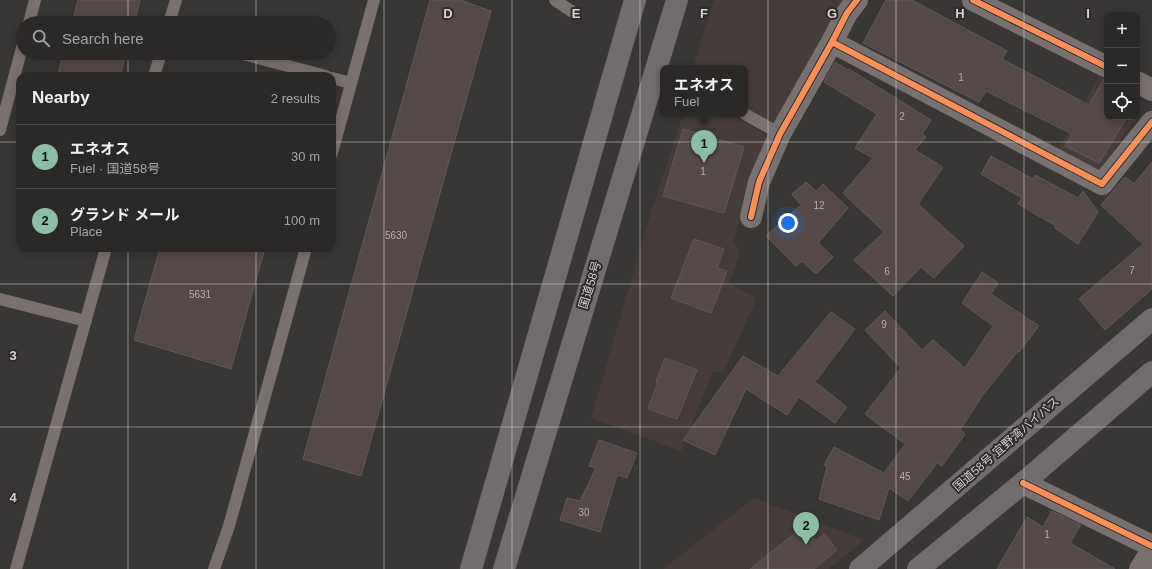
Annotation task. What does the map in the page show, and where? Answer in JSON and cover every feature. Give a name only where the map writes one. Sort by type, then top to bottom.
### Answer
[{"type":"highway","points":[[471,569],[635,0]]},
{"type":"highway","name":"国道58号","points":[[660,65],[677,0]]},
{"type":"highway","name":"国道58号","points":[[504,569],[660,66]]},
{"type":"highway","name":"国道58号 宜野湾バイパス","points":[[860,569],[1152,319]]},
{"type":"highway","points":[[918,569],[1023,483],[1152,372]]},
{"type":"street","points":[[751,217],[759,182],[780,134],[847,13],[857,0]]},
{"type":"street","points":[[973,0],[1104,66]]},
{"type":"street","points":[[832,42],[1102,184],[1152,122]]},
{"type":"street","points":[[1140,84],[1152,90]]},
{"type":"street","points":[[1023,483],[1152,546]]},
{"type":"street","points":[[1140,569],[1152,550]]},
{"type":"lane","points":[[31,16],[35,0]]},
{"type":"lane","points":[[171,16],[176,0]]},
{"type":"lane","points":[[336,138],[374,0]]},
{"type":"lane","points":[[555,0],[571,11]]},
{"type":"lane","points":[[0,130],[19,60]]},
{"type":"lane","points":[[155,72],[159,60]]},
{"type":"lane","points":[[265,60],[311,72]]},
{"type":"lane","points":[[336,79],[351,83]]},
{"type":"lane","points":[[748,116],[780,134]]},
{"type":"lane","points":[[16,569],[105,252]]},
{"type":"lane","points":[[214,569],[229,526],[305,252]]},
{"type":"lane","points":[[0,299],[86,322]]},
{"type":"shaded area","points":[[714,0],[847,0],[776,125],[748,109],[748,65],[694,65]]},
{"type":"shaded area","points":[[1099,76],[1104,79],[1104,120],[1134,120],[1098,173],[1057,152]]},
{"type":"shaded area","points":[[682,117],[734,117],[770,137],[752,179],[733,242],[740,253],[729,283],[757,298],[723,373],[713,371],[681,451],[591,418],[650,216]]},
{"type":"shaded area","points":[[754,498],[864,540],[829,569],[663,569]]},
{"type":"building","points":[[78,0],[140,0],[136,16],[74,16]]},
{"type":"building","points":[[430,0],[460,0],[491,11],[361,476],[303,459]]},
{"type":"building","points":[[886,0],[912,0],[1007,51],[1002,59],[1089,105],[1104,79],[1104,120],[1125,120],[1099,163],[1065,146],[1072,134],[986,91],[979,102],[863,43]]},
{"type":"building","points":[[62,60],[124,60],[121,72],[58,72]]},
{"type":"building","points":[[835,62],[848,70],[849,69],[931,120],[922,134],[926,137],[915,150],[943,167],[918,204],[964,246],[934,278],[921,267],[893,296],[854,260],[884,232],[843,193],[873,158],[855,148],[877,114],[824,82]]},
{"type":"building","points":[[683,129],[744,147],[724,213],[663,196]]},
{"type":"building","points":[[991,156],[1033,179],[1035,175],[1078,198],[1083,191],[1098,212],[1078,244],[1055,228],[1056,226],[1018,204],[1022,198],[981,174]]},
{"type":"building","points":[[1152,162],[1152,289],[1105,330],[1079,299],[1143,244],[1101,205],[1125,177],[1134,184]]},
{"type":"building","points":[[806,182],[816,191],[823,184],[848,208],[818,243],[833,257],[816,274],[802,261],[796,266],[766,236],[801,205],[792,194]]},
{"type":"building","points":[[694,239],[724,249],[717,268],[727,271],[711,313],[671,298]]},
{"type":"building","points":[[159,252],[264,252],[231,369],[134,340]]},
{"type":"building","points":[[982,272],[998,283],[991,294],[1039,326],[982,396],[960,430],[965,434],[942,466],[937,463],[908,501],[889,488],[879,520],[819,499],[827,466],[824,465],[834,447],[884,473],[905,444],[865,414],[901,368],[865,330],[885,311],[922,350],[933,340],[965,368],[993,326],[962,303]]},
{"type":"building","points":[[831,312],[855,329],[815,382],[847,407],[835,423],[799,397],[787,415],[746,389],[715,455],[683,440],[743,356],[778,376]]},
{"type":"building","points":[[665,358],[697,370],[677,419],[648,409]]},
{"type":"building","points":[[599,440],[637,453],[627,478],[617,475],[600,532],[560,520],[567,498],[580,501],[596,468],[589,466]]},
{"type":"building","points":[[1052,511],[1081,525],[1070,543],[1115,569],[997,569],[1027,517],[1043,527]]},
{"type":"building","points":[[804,526],[816,541],[824,534],[837,550],[814,569],[750,569]]},
{"type":"cycle path","points":[[857,0],[847,13],[832,42],[1102,184],[1152,122]]},
{"type":"cycle path","points":[[973,0],[1104,66]]},
{"type":"cycle path","points":[[751,217],[759,182],[780,134],[832,42]]},
{"type":"cycle path","points":[[1023,483],[1152,546]]},
{"type":"place","name":"エネオス","points":[[704,163]]},
{"type":"place","name":"グランド メール","points":[[806,545]]}]
